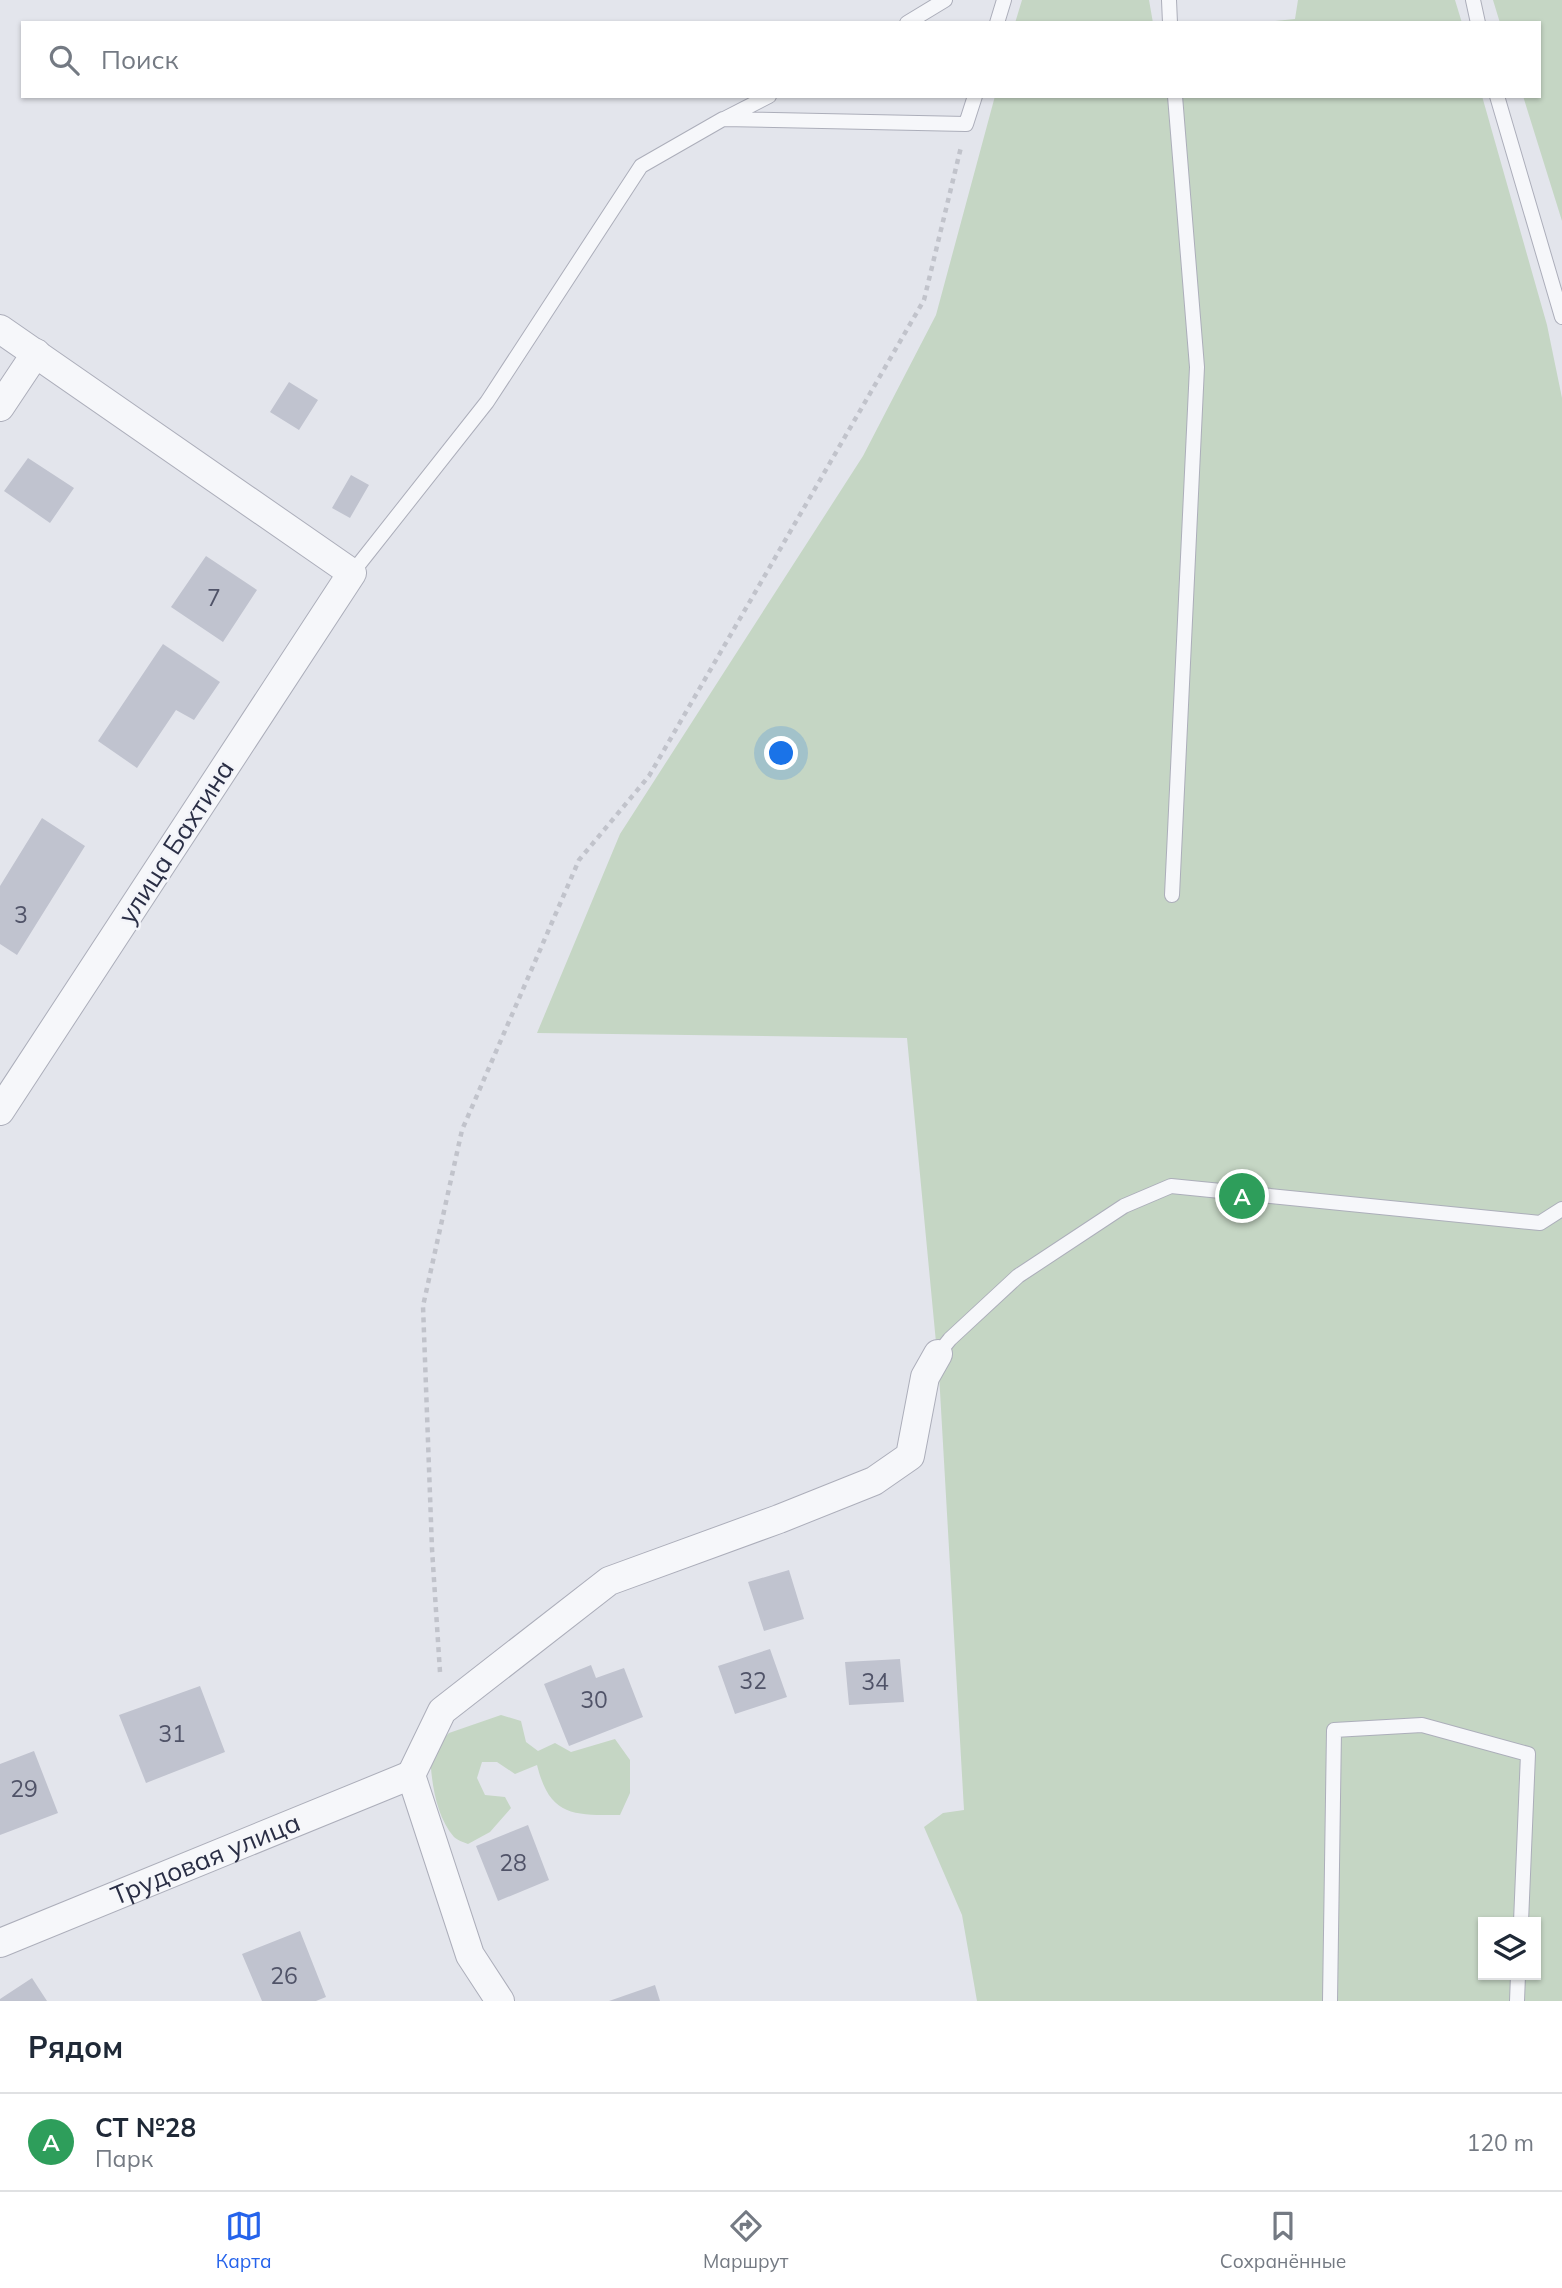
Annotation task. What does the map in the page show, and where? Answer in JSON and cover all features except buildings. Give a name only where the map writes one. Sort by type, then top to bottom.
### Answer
[{"type":"street","points":[[0,329],[352,573]]},
{"type":"street","points":[[0,407],[36,353]]},
{"type":"street","name":"улица Бахтина","points":[[0,1111],[352,573]]},
{"type":"street","points":[[500,2001],[470,1955],[411,1775],[442,1711],[609,1581],[874,1481],[909,1456],[925,1377],[938,1354]]},
{"type":"street","name":"Трудовая улица","points":[[0,1943],[411,1775]]},
{"type":"lane","points":[[910,21],[946,0]]},
{"type":"lane","points":[[998,21],[1004,0]]},
{"type":"lane","points":[[1169,0],[1170,21]]},
{"type":"lane","points":[[1472,0],[1477,21]]},
{"type":"lane","points":[[352,573],[487,402],[641,166],[765,98]]},
{"type":"lane","points":[[723,119],[966,124],[974,98]]},
{"type":"lane","points":[[1172,895],[1197,367],[1175,98]]},
{"type":"lane","points":[[1498,98],[1562,317]]},
{"type":"lane","points":[[938,1354],[950,1339],[1018,1276],[1124,1206],[1171,1186],[1540,1223],[1562,1209]]},
{"type":"lane","points":[[1330,2001],[1334,1730],[1422,1725],[1528,1754],[1521,1917]]},
{"type":"lane","points":[[1517,2001],[1518,1980]]},
{"type":"path","points":[[442,1711],[432,1549],[423,1306],[462,1130],[579,860],[649,776],[924,300],[966,124]]},
{"type":"green space","points":[[1022,0],[1149,0],[1153,21],[1016,21]]},
{"type":"green space","points":[[1298,0],[1455,0],[1461,21],[1276,21],[1295,19]]},
{"type":"green space","points":[[1493,0],[1562,0],[1562,221],[1524,98],[1541,98],[1541,21],[1499,21]]},
{"type":"green space","points":[[994,98],[1483,98],[1547,325],[1562,398],[1562,2001],[977,2001],[962,1915],[924,1827],[943,1813],[964,1810],[939,1374],[907,1038],[537,1033],[620,834],[863,456],[936,315]]},
{"type":"green space","points":[[501,1715],[521,1721],[526,1742],[538,1751],[555,1743],[571,1752],[615,1739],[630,1760],[630,1793],[620,1815],[566,1810],[549,1795],[537,1765],[515,1774],[497,1762],[482,1762],[477,1778],[485,1795],[505,1797],[511,1808],[490,1832],[468,1844],[455,1838],[438,1808],[430,1752],[449,1733]]},
{"type":"place","name":"СТ №28","points":[[1242,1196]]}]
